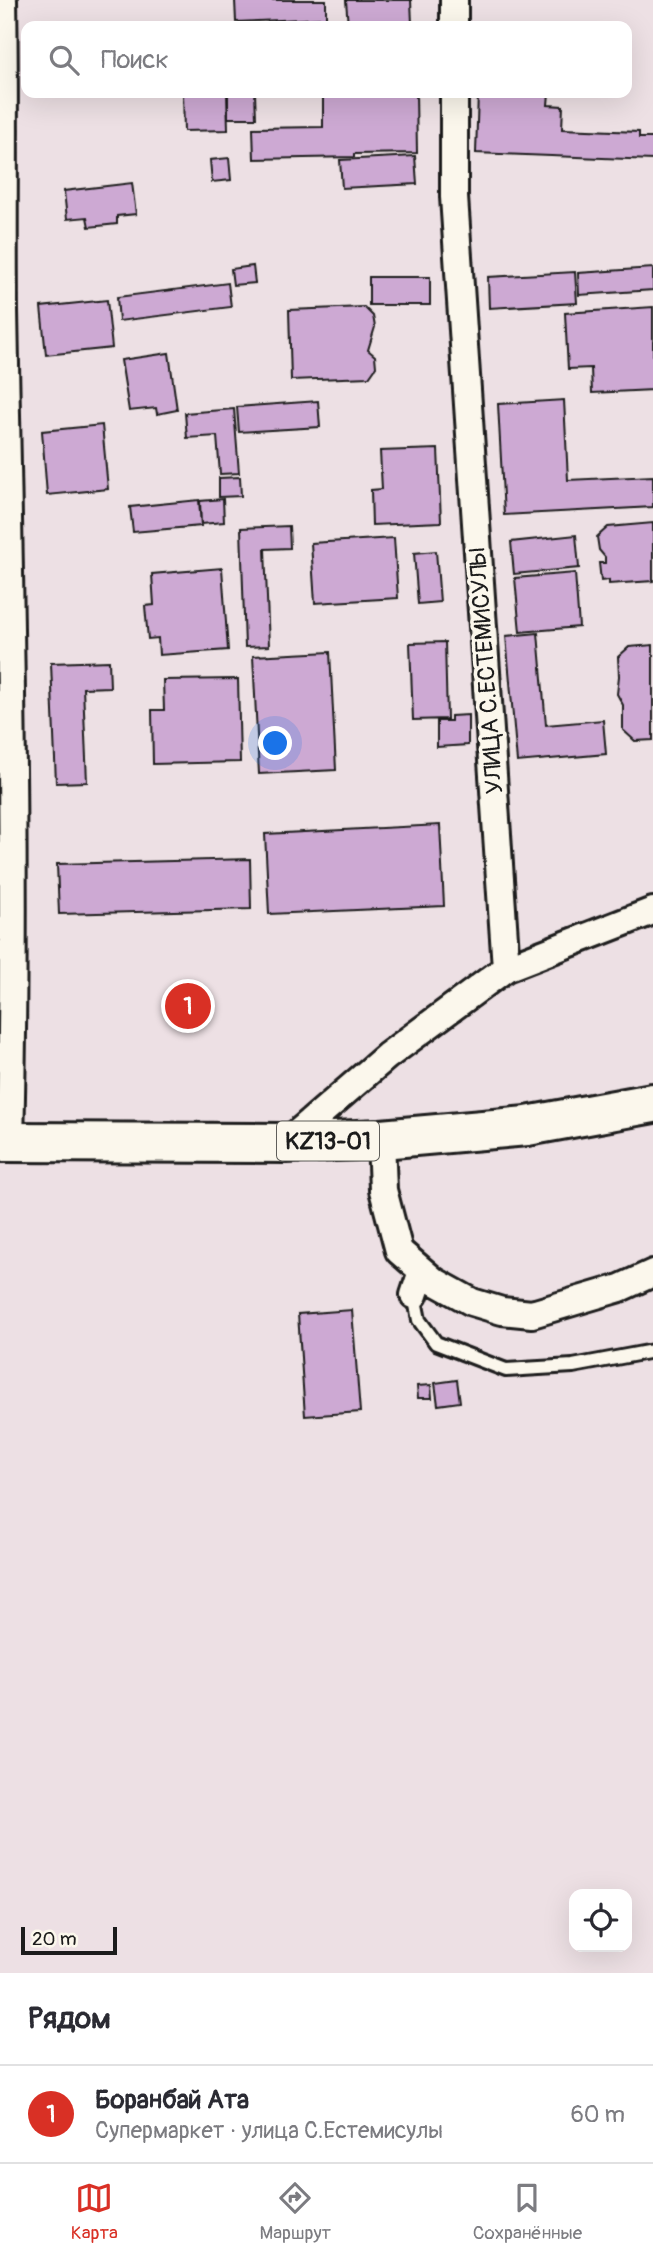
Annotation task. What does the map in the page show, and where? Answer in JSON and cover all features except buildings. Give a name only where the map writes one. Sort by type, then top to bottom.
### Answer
[{"type":"highway","name":"KZ13-01","points":[[5,1142],[286,1143],[381,1139],[527,1126],[653,1103]]},
{"type":"street","points":[[3,0],[4,306],[14,984],[5,1142]]},
{"type":"street","points":[[454,0],[454,21]]},
{"type":"street","name":"УЛИЦА С.ЕСТЕМИСУЛЫ","points":[[454,98],[454,197],[506,968]]},
{"type":"street","points":[[286,1143],[387,1056],[506,968],[653,911]]},
{"type":"street","points":[[381,1139],[383,1190],[399,1251],[418,1282],[434,1281],[472,1301],[502,1311],[533,1314],[620,1288],[653,1273]]},
{"type":"lane","points":[[418,1282],[419,1320],[436,1343],[506,1370],[573,1366],[653,1351]]},
{"type":"place","name":"Боранбай Ата","points":[[188,1006]]}]
